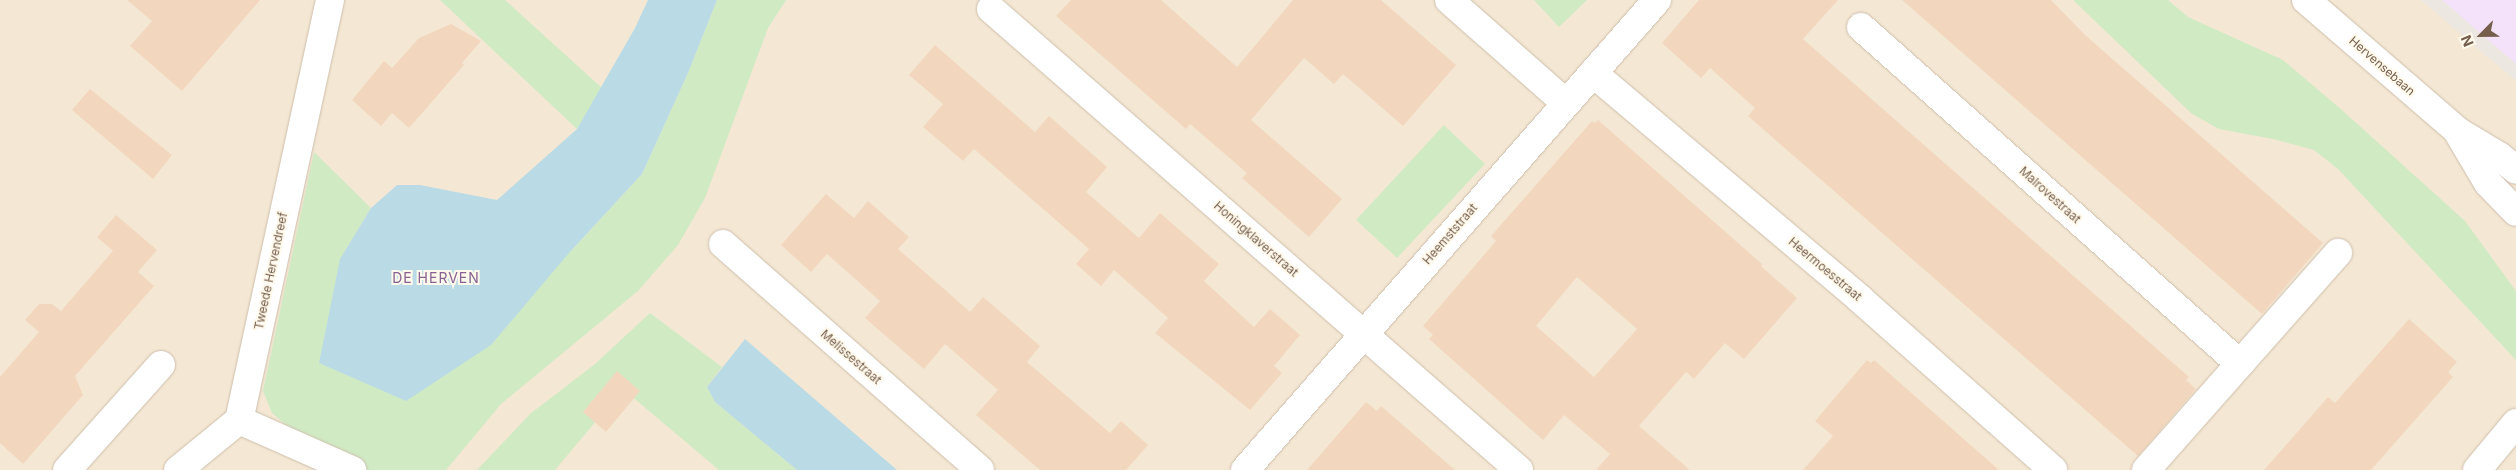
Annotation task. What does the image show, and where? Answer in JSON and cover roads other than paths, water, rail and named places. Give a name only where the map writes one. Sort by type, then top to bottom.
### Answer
[{"type":"street","name":"Tweede Hervendreef","points":[[238,420],[330,0]]},
{"type":"street","points":[[1449,0],[1566,103]]},
{"type":"street","name":"Heemststraat","points":[[1245,470],[1363,333],[1657,0]]},
{"type":"street","name":"Hervensebaan","points":[[2306,0],[2459,132],[2499,156],[2516,170]]},
{"type":"street","name":"Honingklaverstraat","points":[[991,9],[1519,470]]},
{"type":"street","name":"Malrovestraat","points":[[1860,27],[2240,364]]},
{"type":"street","name":"Heermoesstraat","points":[[1593,73],[1860,299],[2052,470]]},
{"type":"street","name":"Hervensebaan","points":[[2459,132],[2488,183],[2516,212]]},
{"type":"street","name":"Melissestraat","points":[[723,244],[980,470]]},
{"type":"street","points":[[2146,470],[2338,253]]},
{"type":"street","points":[[67,470],[160,365]]},
{"type":"street","points":[[178,470],[238,420],[352,470]]},
{"type":"street","points":[[2477,470],[2516,423]]},
{"type":"water","points":[[648,0],[717,0],[688,73],[642,174],[569,253],[491,345],[406,401],[319,363],[340,259],[371,208],[397,185],[420,185],[497,200],[577,129],[635,28]]},
{"type":"water","points":[[745,339],[897,470],[797,470],[715,402],[707,387]]},
{"type":"district","name":"DE HERVEN","points":[[436,278]]}]
